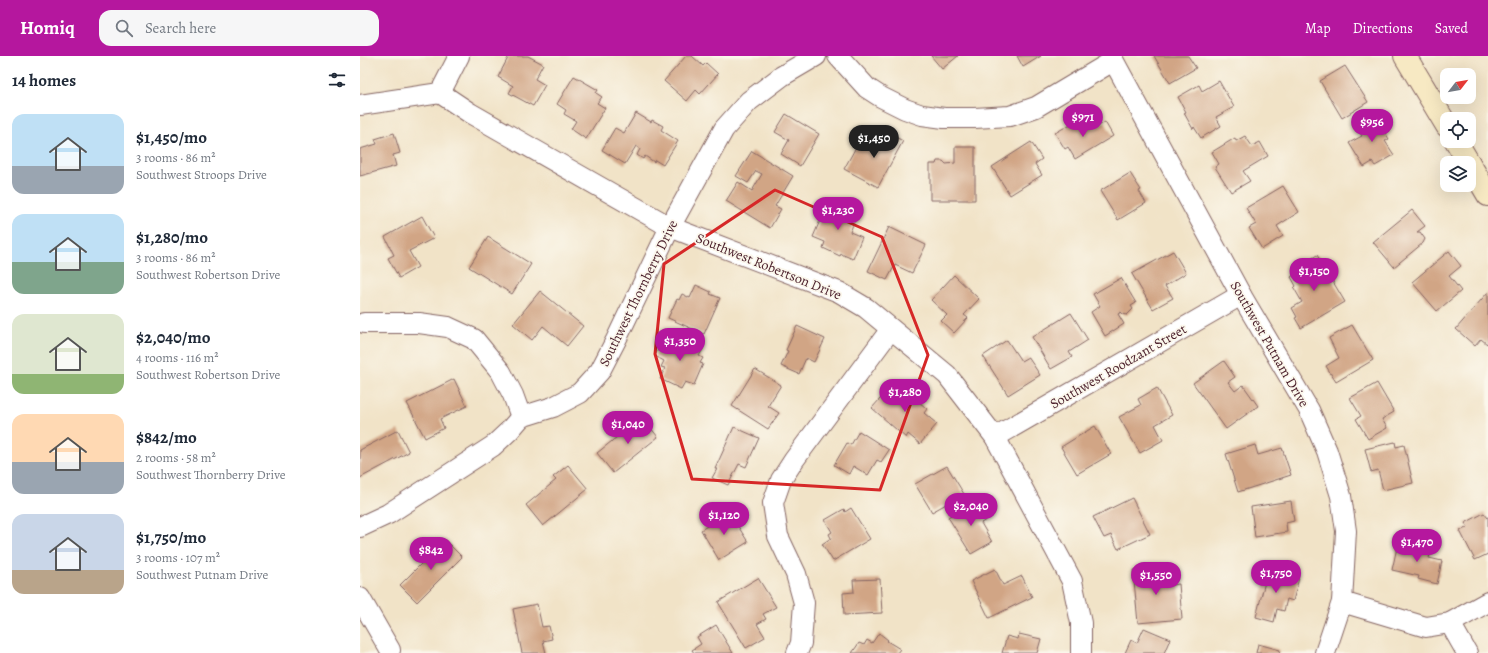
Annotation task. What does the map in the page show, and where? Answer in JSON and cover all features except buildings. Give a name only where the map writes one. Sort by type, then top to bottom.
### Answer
[{"type":"street","points":[[360,105],[440,93],[458,56]]},
{"type":"street","name":"Southwest Thornberry Drive","points":[[521,417],[553,407],[580,393],[600,371],[670,227],[724,129],[749,101],[782,76],[816,56]]},
{"type":"street","points":[[838,56],[867,88],[905,109],[922,115],[944,118],[1010,116],[1036,107],[1112,58]]},
{"type":"street","points":[[1405,56],[1440,114]]},
{"type":"street","name":"Southwest Putnam Drive","points":[[1112,58],[1241,295],[1309,410],[1327,451],[1341,496],[1346,531],[1342,602],[1325,653]]},
{"type":"street","name":"Southwest Robertson Drive","points":[[440,93],[470,113],[670,227],[839,292],[866,308],[948,375],[995,437],[1072,581],[1081,623],[1082,653]]},
{"type":"street","points":[[1476,175],[1488,195]]},
{"type":"street","name":"Southwest Roodzant Street","points":[[995,437],[1241,295]]},
{"type":"street","points":[[360,527],[388,514],[493,446],[521,417],[513,395],[501,372],[474,339],[448,327],[419,323],[364,324]]},
{"type":"street","points":[[797,653],[801,643],[804,603],[796,574],[778,536],[773,503],[781,480],[794,460],[891,329]]},
{"type":"street","points":[[360,598],[390,650]]},
{"type":"street","points":[[1342,602],[1426,627],[1450,623],[1488,602]]},
{"type":"street","points":[[1450,623],[1467,653]]},
{"type":"highlighted area","points":[[775,190],[882,237],[928,355],[880,490],[692,479],[655,354],[664,264]]}]
